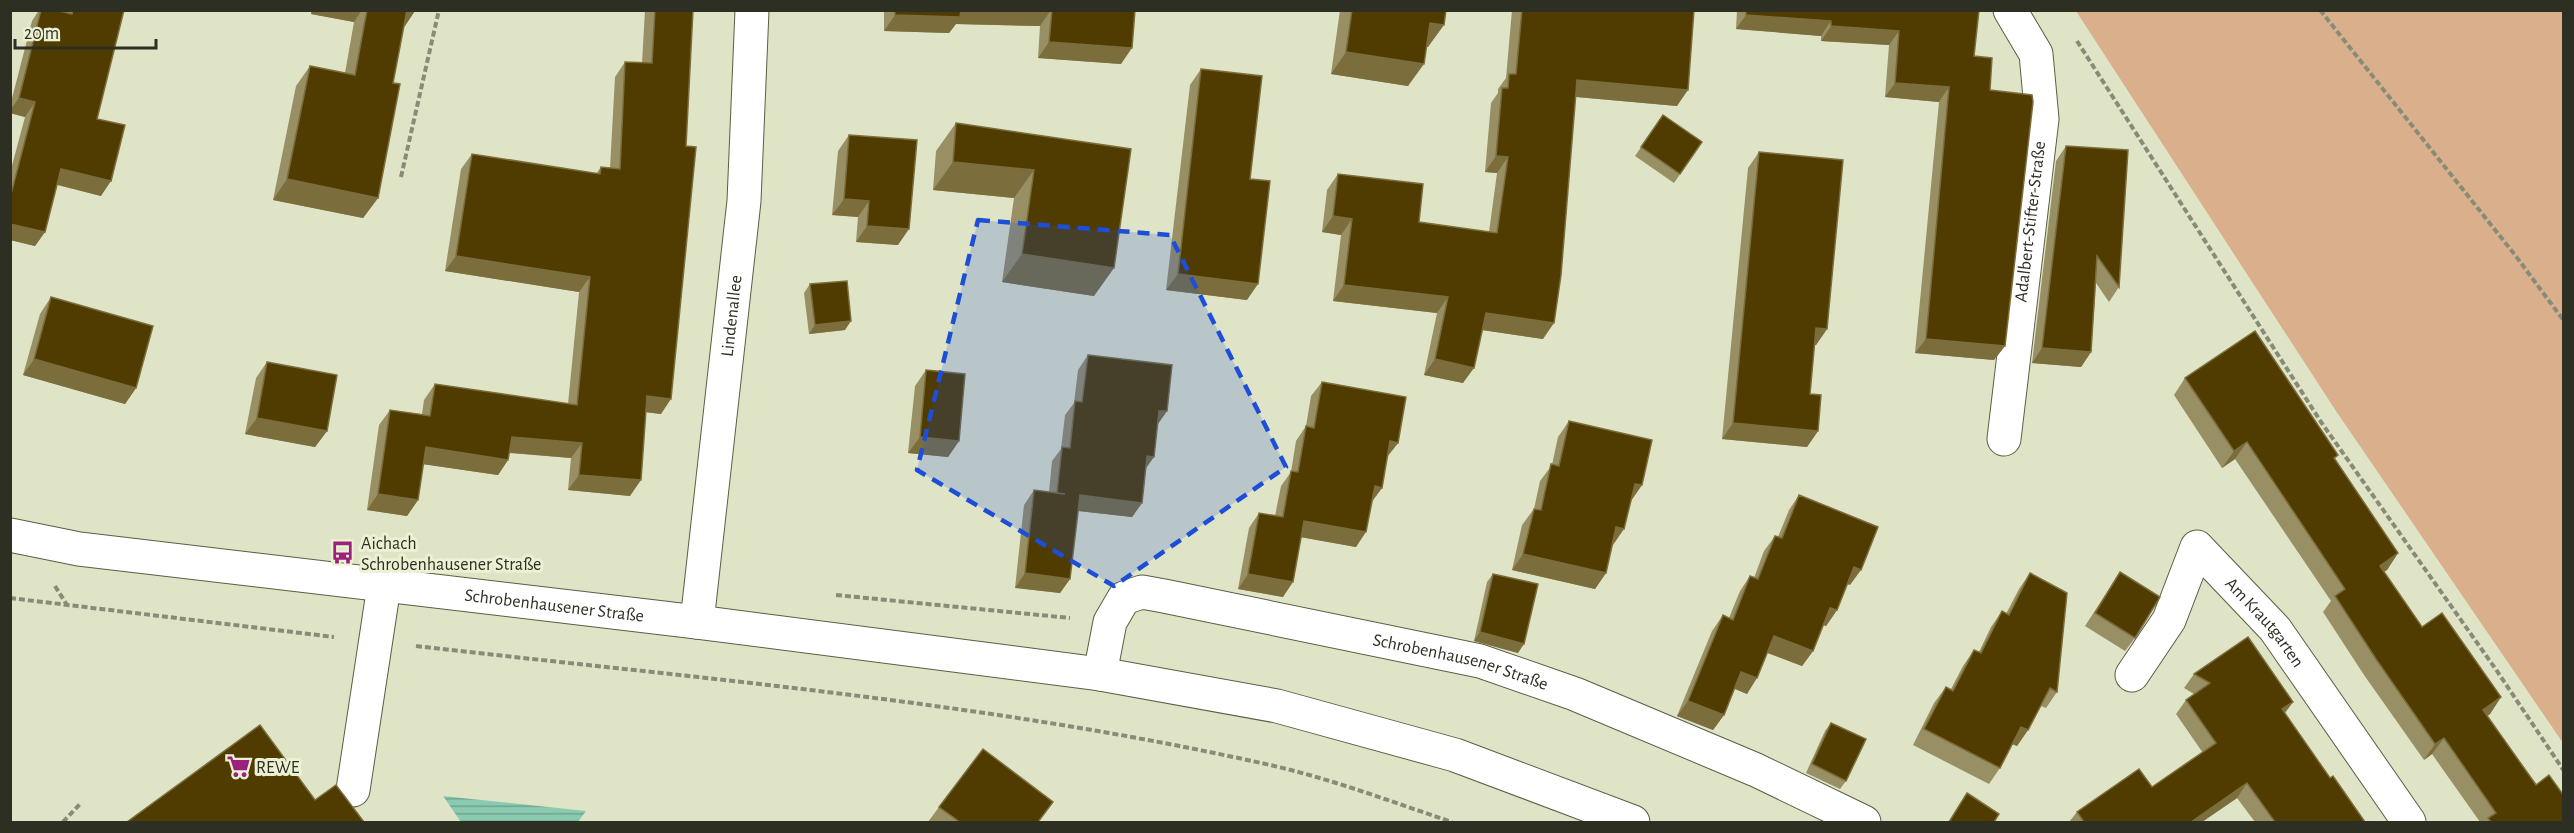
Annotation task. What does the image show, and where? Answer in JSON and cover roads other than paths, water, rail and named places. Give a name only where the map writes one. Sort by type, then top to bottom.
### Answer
[{"type":"street","name":"Lindenallee","points":[[697,622],[744,201],[752,10]]},
{"type":"street","name":"Adalbert-Stifter-Straße","points":[[2004,439],[2042,119],[2036,54],[2010,10]]},
{"type":"street","name":"Schrobenhausener Straße","points":[[10,535],[79,549],[697,622],[1100,674],[1278,706],[1455,755],[1633,822]]},
{"type":"street","name":"Am Krautgarten","points":[[2132,675],[2169,620],[2197,547],[2275,629],[2409,822]]},
{"type":"street","points":[[353,790],[384,586]]},
{"type":"street","name":"Schrobenhausener Straße","points":[[1100,674],[1110,622],[1124,598],[1142,592],[1153,594],[1480,661],[1575,694],[1756,770],[1857,821]]},
{"type":"place","name":"Aichach Schrobenhausener Straße","points":[[343,553]]},
{"type":"place","name":"REWE","points":[[238,767]]}]
